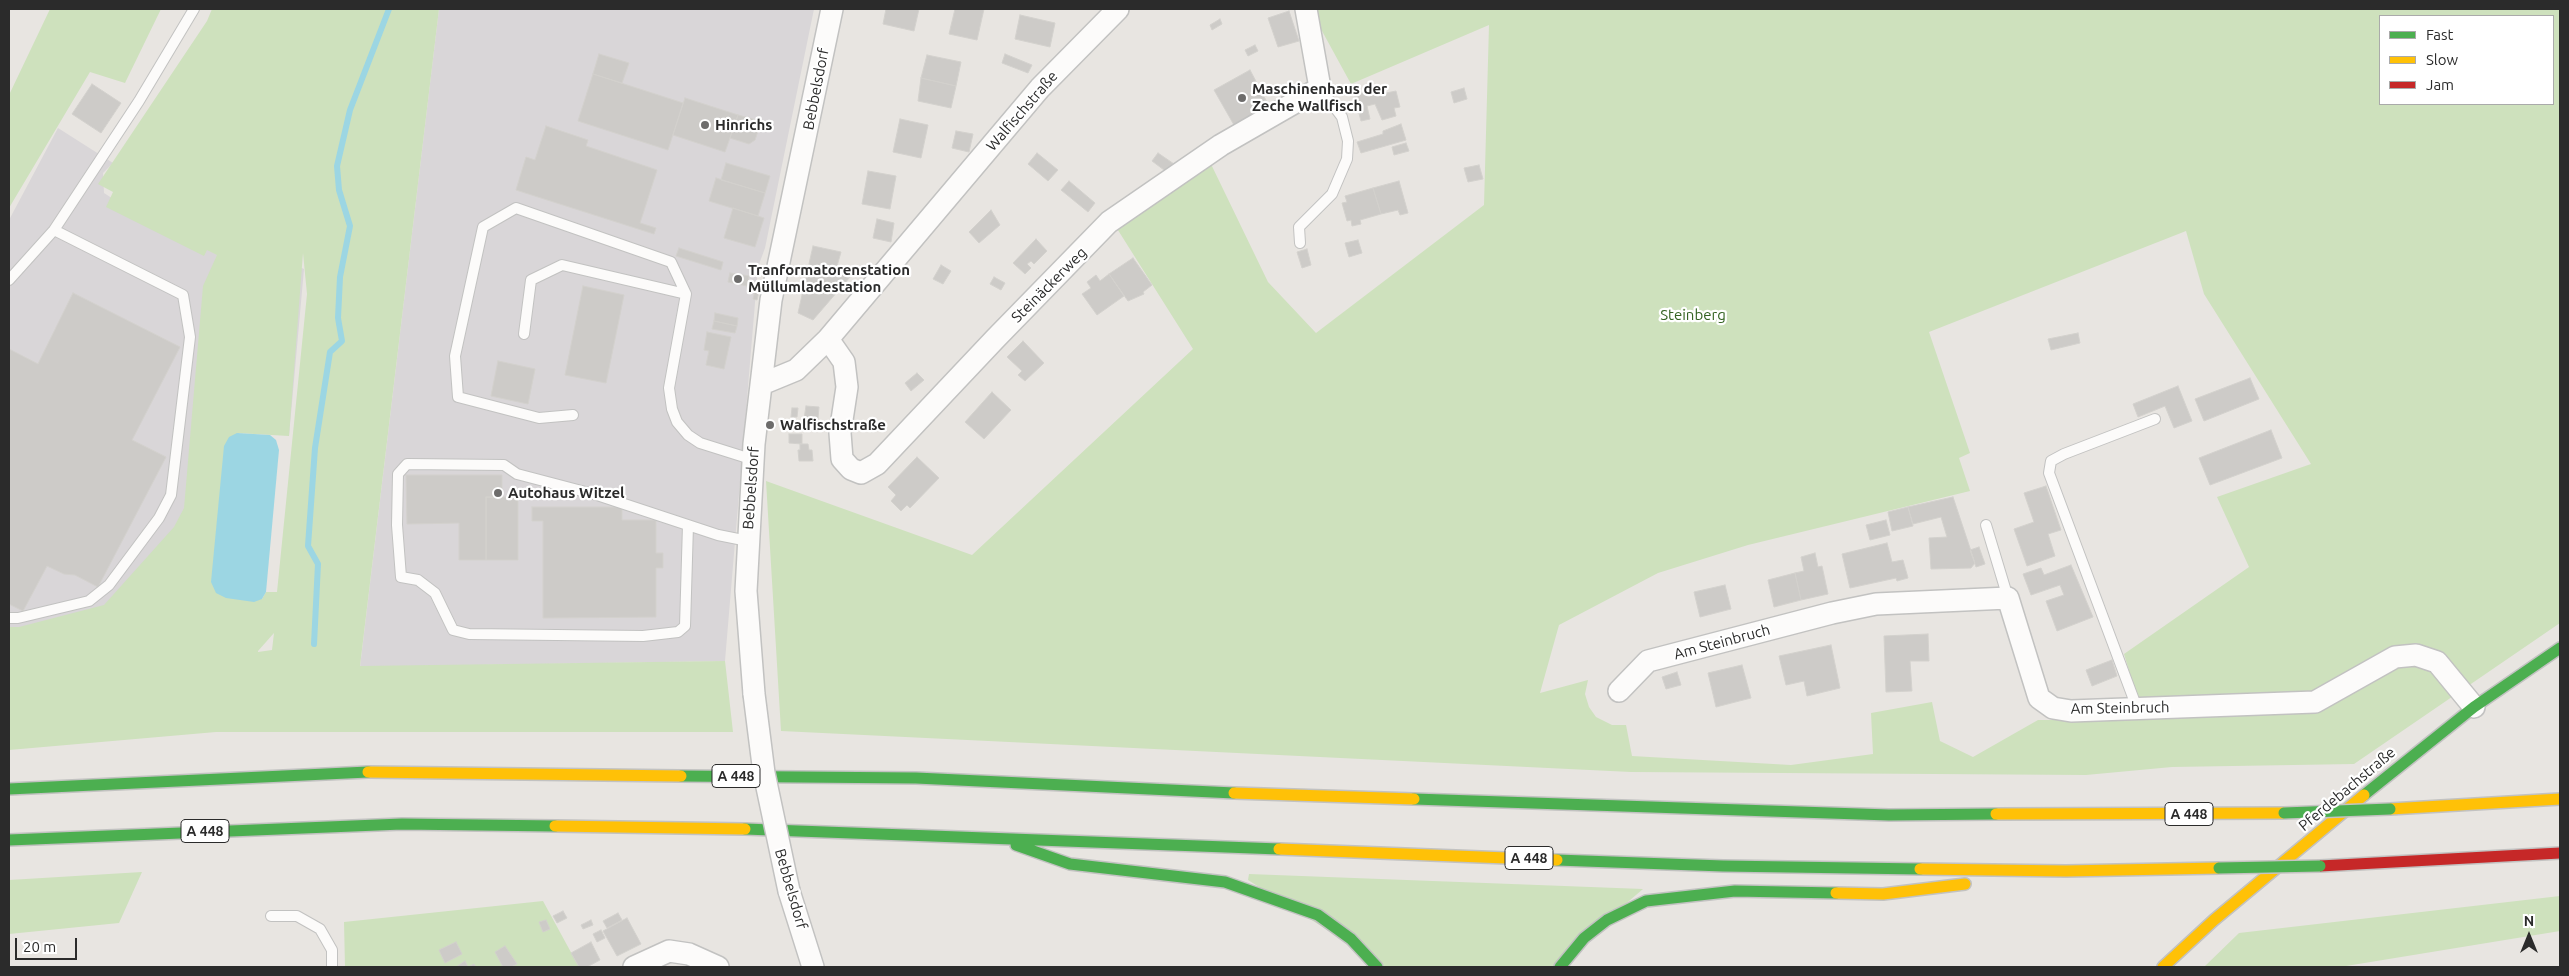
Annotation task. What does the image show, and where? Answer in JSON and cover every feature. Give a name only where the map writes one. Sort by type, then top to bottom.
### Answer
[{"type":"main road","name":"Pferdebachstraße","points":[[2163,967],[2214,920],[2409,757],[2474,707],[2560,648]]},
{"type":"main road","name":"A 448","points":[[9,789],[361,772],[916,778],[1285,795],[1889,816],[2284,813],[2560,799]]},
{"type":"main road","name":"A 448","points":[[9,840],[402,824],[702,827],[991,836],[1723,866],[2066,871],[2320,866],[2560,853]]},
{"type":"main road","points":[[991,836],[1070,864],[1225,882],[1318,915],[1351,939],[1377,967]]},
{"type":"main road","points":[[1560,967],[1584,938],[1608,920],[1646,901],[1736,891],[1883,894],[2066,871]]},
{"type":"street","name":"Bebbelsdorf","points":[[813,967],[789,891],[764,773],[754,694],[746,590],[754,460],[771,300],[832,9]]},
{"type":"street","name":"Walfischstraße","points":[[762,384],[796,370],[828,339],[1040,88],[1118,9]]},
{"type":"street","points":[[1306,9],[1320,88]]},
{"type":"street","name":"Steinäckerweg","points":[[828,339],[844,362],[847,387],[840,433],[842,459],[851,469],[861,473],[877,464],[1109,222],[1221,145],[1320,88]]},
{"type":"street","name":"Am Steinbruch","points":[[1619,690],[1648,661],[1832,613],[1920,597],[2008,598],[2039,698],[2053,708],[2071,711],[2315,702],[2395,657],[2416,656],[2437,662],[2474,707]]},
{"type":"street","points":[[634,967],[661,953],[676,950],[718,967]]},
{"type":"lane","points":[[9,280],[54,230],[138,102],[194,9]]},
{"type":"lane","points":[[1300,242],[1299,227],[1332,194],[1347,159],[1348,142],[1342,117],[1320,88]]},
{"type":"lane","points":[[573,416],[539,418],[458,397],[455,356],[483,227],[516,208],[671,262],[686,294],[669,388],[672,409],[677,422],[688,436],[700,443],[754,460]]},
{"type":"lane","points":[[9,618],[18,618],[89,601],[109,585],[159,518],[171,496],[190,337],[183,295],[54,230]]},
{"type":"lane","points":[[524,334],[531,280],[562,265],[686,294]]},
{"type":"lane","points":[[2137,708],[2049,473],[2051,462],[2064,454],[2155,419]]},
{"type":"lane","points":[[688,525],[685,626],[678,632],[643,636],[469,634],[453,630],[435,593],[418,580],[401,576],[396,525],[398,474],[407,464],[504,465],[517,474],[597,495],[688,525],[748,541]]},
{"type":"lane","points":[[1986,525],[2008,598]]},
{"type":"lane","points":[[271,916],[297,916],[320,929],[332,950],[332,967]]},
{"type":"shaded area","points":[[439,9],[814,9],[765,248],[758,267],[725,661],[360,667]]},
{"type":"shaded area","points":[[58,128],[113,163],[103,173],[104,193],[127,208],[251,244],[304,269],[289,436],[220,420],[158,598],[9,635],[9,220]]},
{"type":"green space","points":[[50,9],[161,9],[125,83],[90,72],[9,208],[9,95]]},
{"type":"green space","points":[[212,9],[439,9],[360,666],[725,661],[733,732],[216,732],[9,750],[9,627],[19,627],[104,605],[174,527],[184,508],[203,286],[217,255],[207,250],[204,256],[106,207],[113,192],[98,184],[207,21]],"holes":[[[303,253],[307,294],[277,592],[266,592],[262,599],[237,433],[289,436]],[[274,633],[272,650],[258,652],[258,651]]]},
{"type":"green space","name":"Steinberg","points":[[1310,9],[2560,9],[2560,623],[2354,764],[2172,767],[2086,775],[1631,772],[781,731],[766,481],[972,555],[1193,349],[1116,227],[1209,160],[1268,282],[1316,333],[1484,205],[1489,25],[1351,84]],"holes":[[[2186,231],[2204,294],[2311,464],[2217,497],[2249,567],[2124,654],[2144,720],[2038,720],[1973,757],[1940,741],[1932,702],[1871,713],[1873,754],[1791,765],[1632,756],[1626,725],[1612,725],[1596,717],[1589,707],[1585,694],[1588,680],[1540,693],[1559,625],[1658,573],[1748,545],[1970,491],[1959,458],[1970,453],[1929,332]]]},
{"type":"green space","points":[[142,872],[119,923],[9,934],[9,880]]},
{"type":"green space","points":[[1249,874],[1643,889],[1552,967],[1386,967],[1248,880]]},
{"type":"green space","points":[[2560,896],[2560,931],[2340,967],[2204,967],[2239,933]]},
{"type":"green space","points":[[543,901],[579,967],[345,967],[344,922]]},
{"type":"water","points":[[237,433],[270,435],[276,440],[279,450],[266,592],[262,599],[254,602],[226,598],[216,593],[211,582],[224,446],[229,437]]},
{"type":"building","points":[[886,9],[919,9],[914,31],[883,24]]},
{"type":"building","points":[[955,9],[984,9],[977,40],[949,34]]},
{"type":"building","points":[[1289,11],[1299,41],[1278,47],[1268,18]]},
{"type":"building","points":[[1020,15],[1055,23],[1050,47],[1015,39]]},
{"type":"building","points":[[1220,19],[1222,24],[1212,30],[1210,25]]},
{"type":"building","points":[[1255,45],[1258,51],[1248,56],[1245,50]]},
{"type":"building","points":[[599,54],[629,63],[622,83],[593,74]]},
{"type":"building","points":[[1005,54],[1032,65],[1028,73],[1002,63]]},
{"type":"building","points":[[927,55],[961,62],[956,86],[921,78]]},
{"type":"building","name":"Maschinenhaus der Zeche Wallfisch","points":[[1250,70],[1269,106],[1234,125],[1214,90]]},
{"type":"building","points":[[593,74],[683,103],[668,150],[578,121]]},
{"type":"building","points":[[921,78],[956,86],[951,108],[918,101]]},
{"type":"building","points":[[92,84],[121,103],[101,133],[72,114]]},
{"type":"building","points":[[1384,86],[1386,93],[1396,91],[1400,107],[1394,108],[1396,116],[1382,120],[1375,104],[1367,106],[1370,119],[1361,121],[1354,94]]},
{"type":"building","points":[[1464,88],[1467,99],[1454,103],[1451,92]]},
{"type":"building","name":"Hinrichs","points":[[685,98],[738,115],[725,152],[673,135]]},
{"type":"building","points":[[738,115],[756,120],[759,128],[755,140],[749,144],[730,138]]},
{"type":"building","points":[[900,119],[928,125],[921,158],[893,152]]},
{"type":"building","points":[[1401,124],[1406,140],[1361,153],[1357,142],[1383,134],[1383,131]]},
{"type":"building","points":[[546,126],[588,140],[586,146],[657,170],[640,223],[656,228],[654,234],[516,190],[526,157],[535,160]]},
{"type":"building","points":[[956,131],[973,134],[969,152],[952,148]]},
{"type":"building","points":[[1406,143],[1409,151],[1394,155],[1392,147]]},
{"type":"building","points":[[1037,153],[1058,170],[1048,181],[1028,164]]},
{"type":"building","points":[[1158,153],[1174,164],[1168,173],[1152,161]]},
{"type":"building","points":[[726,163],[770,176],[765,193],[721,180]]},
{"type":"building","points":[[1479,165],[1483,179],[1468,182],[1464,168]]},
{"type":"building","points":[[868,171],[896,176],[890,209],[862,204]]},
{"type":"building","points":[[716,178],[765,193],[758,216],[709,201]]},
{"type":"building","points":[[1069,181],[1095,203],[1088,212],[1061,190]]},
{"type":"building","points":[[1399,181],[1408,213],[1400,215],[1398,210],[1381,214],[1373,188]]},
{"type":"building","points":[[1373,188],[1381,214],[1360,220],[1361,224],[1352,226],[1351,220],[1347,221],[1342,203],[1347,202],[1345,196]]},
{"type":"building","points":[[733,208],[764,218],[755,247],[724,238]]},
{"type":"building","points":[[991,210],[1000,225],[979,243],[969,232]]},
{"type":"building","points":[[877,219],[894,223],[891,242],[873,238]]},
{"type":"building","points":[[1036,239],[1047,251],[1034,264],[1031,261],[1027,264],[1031,268],[1025,274],[1013,263]]},
{"type":"building","points":[[1358,240],[1362,253],[1349,257],[1345,243]]},
{"type":"building","points":[[813,246],[841,252],[837,266],[850,277],[813,320],[798,313]]},
{"type":"building","points":[[679,248],[723,262],[721,270],[676,256]]},
{"type":"building","points":[[1307,249],[1311,265],[1302,268],[1297,252]]},
{"type":"building","points":[[1133,258],[1152,285],[1143,292],[1144,294],[1128,301],[1109,274]]},
{"type":"building","points":[[941,265],[951,271],[943,284],[933,279]]},
{"type":"building","name":"Tranformatorenstation Müllumladestation","points":[[730,273],[749,276],[747,286],[728,282]]},
{"type":"building","points":[[1109,274],[1124,296],[1097,315],[1082,294],[1091,288],[1087,282],[1096,275],[1100,281]]},
{"type":"building","points":[[994,277],[1005,283],[1001,290],[990,284]]},
{"type":"building","points":[[583,286],[624,295],[606,383],[565,375]]},
{"type":"building","points":[[756,286],[760,287],[757,300],[753,299]]},
{"type":"building","points":[[73,293],[180,347],[132,440],[166,457],[98,587],[75,575],[64,574],[47,566],[23,611],[9,604],[9,349],[38,364]]},
{"type":"building","points":[[715,313],[738,318],[737,326],[714,321]]},
{"type":"building","points":[[714,321],[737,326],[735,333],[712,329]]},
{"type":"building","points":[[707,332],[731,337],[724,369],[706,365],[709,351],[704,350]]},
{"type":"building","points":[[2078,333],[2080,343],[2051,350],[2048,339]]},
{"type":"building","points":[[1023,341],[1044,363],[1025,381],[1018,375],[1022,371],[1007,357]]},
{"type":"building","points":[[498,361],[535,369],[528,404],[491,396]]},
{"type":"building","points":[[917,373],[924,380],[911,391],[905,383]]},
{"type":"building","points":[[2250,378],[2259,399],[2204,421],[2195,399]]},
{"type":"building","points":[[2178,386],[2192,421],[2174,428],[2165,406],[2138,417],[2133,404]]},
{"type":"building","points":[[992,392],[1011,410],[984,439],[965,422]]},
{"type":"building","points":[[806,406],[819,407],[817,430],[807,429],[808,420],[804,419]]},
{"type":"building","points":[[792,408],[798,408],[797,417],[791,417]]},
{"type":"building","points":[[2271,430],[2282,458],[2210,485],[2199,458]]},
{"type":"building","points":[[789,434],[802,434],[802,444],[789,443]]},
{"type":"building","points":[[800,444],[808,444],[809,450],[812,450],[813,461],[799,461],[798,450],[800,450]]},
{"type":"building","points":[[917,457],[939,478],[910,508],[907,505],[901,511],[891,501],[896,495],[888,487]]},
{"type":"building","points":[[406,475],[502,475],[502,497],[486,497],[486,560],[459,560],[459,523],[407,524]]},
{"type":"building","points":[[2046,486],[2061,530],[2048,534],[2055,556],[2027,566],[2014,529],[2034,522],[2024,493]]},
{"type":"building","points":[[486,497],[518,497],[518,560],[486,560]]},
{"type":"building","points":[[1953,497],[1975,563],[1971,568],[1931,569],[1929,538],[1947,537],[1941,517],[1913,524],[1908,507]]},
{"type":"building","points":[[532,507],[622,507],[622,520],[656,520],[656,553],[663,553],[663,568],[656,568],[656,617],[543,618],[543,521],[532,521]]},
{"type":"building","points":[[1908,507],[1913,526],[1892,531],[1888,512]]},
{"type":"building","points":[[1886,520],[1890,535],[1870,540],[1866,525]]},
{"type":"building","points":[[1887,543],[1892,562],[1903,560],[1908,578],[1897,581],[1896,578],[1850,588],[1842,554]]},
{"type":"building","points":[[1979,547],[1985,564],[1976,567],[1970,550]]},
{"type":"building","points":[[1815,553],[1818,567],[1822,566],[1828,594],[1801,600],[1795,573],[1804,571],[1801,557]]},
{"type":"building","points":[[2071,565],[2093,617],[2057,631],[2046,601],[2064,595],[2060,585],[2031,595],[2023,574],[2041,568],[2044,575]]},
{"type":"building","points":[[1795,573],[1801,600],[1774,607],[1768,580]]},
{"type":"building","points":[[1725,585],[1731,609],[1700,617],[1694,592]]},
{"type":"building","points":[[1928,634],[1929,661],[1910,661],[1912,691],[1886,692],[1884,636]]},
{"type":"building","points":[[1831,645],[1840,688],[1807,696],[1804,681],[1786,685],[1779,656]]},
{"type":"building","points":[[2112,660],[2117,676],[2092,686],[2086,670]]},
{"type":"building","points":[[1742,665],[1751,698],[1716,707],[1708,673]]},
{"type":"building","points":[[1677,672],[1681,685],[1666,689],[1662,677]]},
{"type":"building","points":[[563,911],[567,918],[557,923],[553,916]]},
{"type":"building","points":[[618,913],[622,920],[607,928],[603,921]]},
{"type":"building","points":[[627,918],[641,944],[617,956],[603,931]]},
{"type":"building","points":[[546,920],[550,929],[543,932],[539,922]]},
{"type":"building","points":[[591,920],[593,925],[583,929],[581,925]]},
{"type":"building","points":[[601,930],[605,938],[597,942],[593,934]]},
{"type":"building","points":[[456,942],[462,954],[445,963],[439,950]]},
{"type":"building","points":[[591,942],[600,960],[587,967],[579,967],[571,953]]},
{"type":"building","points":[[505,946],[517,964],[511,967],[503,967],[495,952]]},
{"type":"building","points":[[465,961],[468,967],[456,967]]},
{"type":"waterway","points":[[314,644],[318,564],[308,546],[315,448],[330,352],[342,341],[338,318],[340,277],[350,226],[339,190],[337,166],[350,110],[389,9]]},
{"type":"traffic: fast","points":[[2364,795],[2474,707],[2560,648]]},
{"type":"traffic: fast","points":[[9,789],[368,772]]},
{"type":"traffic: fast","points":[[681,776],[916,778],[1234,793]]},
{"type":"traffic: fast","points":[[1414,799],[1889,815],[1996,814]]},
{"type":"traffic: fast","points":[[2284,813],[2390,809]]},
{"type":"traffic: fast","points":[[9,840],[402,824],[555,826]]},
{"type":"traffic: fast","points":[[745,829],[1279,849]]},
{"type":"traffic: fast","points":[[1016,845],[1070,864],[1225,882],[1318,915],[1351,939],[1377,967]]},
{"type":"traffic: fast","points":[[1557,860],[1723,866],[1920,869]]},
{"type":"traffic: fast","points":[[2219,868],[2320,866]]},
{"type":"traffic: fast","points":[[1560,967],[1584,938],[1607,920],[1646,901],[1735,891],[1836,893]]},
{"type":"traffic: slow","points":[[368,772],[681,776]]},
{"type":"traffic: slow","points":[[1234,793],[1414,799]]},
{"type":"traffic: slow","points":[[2163,967],[2214,920],[2364,795]]},
{"type":"traffic: slow","points":[[2390,809],[2560,799]]},
{"type":"traffic: slow","points":[[1996,814],[2284,813]]},
{"type":"traffic: slow","points":[[555,826],[745,829]]},
{"type":"traffic: slow","points":[[1279,849],[1557,860]]},
{"type":"traffic: slow","points":[[1920,869],[2066,871],[2219,868]]},
{"type":"traffic: slow","points":[[1836,893],[1883,894],[1965,884]]},
{"type":"traffic: jam","points":[[2320,866],[2560,853]]},
{"type":"place","name":"Maschinenhaus der Zeche Wallfisch","points":[[1242,98]]},
{"type":"place","name":"Hinrichs","points":[[705,125]]},
{"type":"place","name":"Tranformatorenstation Müllumladestation","points":[[738,279]]},
{"type":"place","name":"Walfischstraße","points":[[770,425]]},
{"type":"place","name":"Autohaus Witzel","points":[[498,493]]}]
